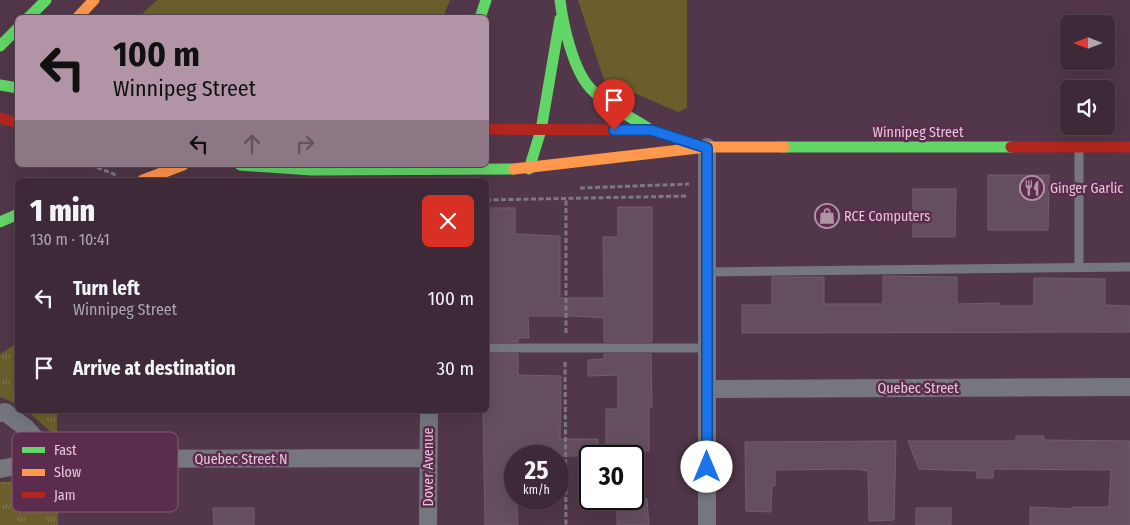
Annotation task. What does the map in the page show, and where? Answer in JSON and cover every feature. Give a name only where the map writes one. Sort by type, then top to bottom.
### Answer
[{"type":"main road","points":[[31,15],[46,0]]},
{"type":"main road","points":[[80,15],[94,0]]},
{"type":"main road","points":[[481,15],[486,0]]},
{"type":"main road","points":[[530,169],[541,130],[561,15],[560,0]]},
{"type":"main road","points":[[561,15],[574,56],[589,86],[651,130]]},
{"type":"main road","points":[[0,46],[15,31]]},
{"type":"main road","points":[[0,93],[15,79]]},
{"type":"main road","points":[[0,85],[15,88]]},
{"type":"main road","points":[[0,118],[15,122]]},
{"type":"main road","name":"Winnipeg Street","points":[[489,129],[651,130],[707,148]]},
{"type":"main road","name":"Winnipeg Street","points":[[268,167],[311,170],[530,169],[707,148],[1130,147]]},
{"type":"main road","points":[[148,178],[178,167]]},
{"type":"main road","points":[[0,222],[15,215]]},
{"type":"street","points":[[707,148],[707,525]]},
{"type":"street","name":"Quebec Street","points":[[707,389],[1130,387]]},
{"type":"street","points":[[0,413],[5,412],[30,432]]},
{"type":"street","name":"Dover Avenue","points":[[428,525],[429,413]]},
{"type":"street","name":"Quebec Street N","points":[[178,459],[428,458]]},
{"type":"lane","points":[[1079,147],[1079,268]]},
{"type":"lane","points":[[707,272],[1130,267]]},
{"type":"lane","points":[[489,348],[707,348]]},
{"type":"path","points":[[95,167],[114,174],[115,178]]},
{"type":"path","points":[[578,188],[707,190]]},
{"type":"path","points":[[489,200],[707,190]]},
{"type":"green space","points":[[157,0],[450,0],[444,15],[141,15]]},
{"type":"green space","points":[[578,0],[687,0],[687,108],[678,112],[604,80]]},
{"type":"green space","points":[[15,344],[15,403],[0,397],[0,354]]},
{"type":"green space","points":[[30,413],[57,413],[57,432],[51,432]]},
{"type":"green space","points":[[0,482],[12,482],[12,512],[58,512],[58,525],[0,525]]},
{"type":"building","points":[[988,175],[1049,175],[1048,230],[988,230]]},
{"type":"building","points":[[913,189],[956,189],[955,237],[913,237]]},
{"type":"building","points":[[618,207],[652,207],[652,342],[604,342],[604,318],[528,316],[529,338],[518,338],[518,342],[489,342],[489,208],[515,208],[515,234],[560,236],[560,298],[604,298],[603,237],[618,237]]},
{"type":"building","points":[[883,276],[957,277],[957,304],[999,303],[1000,306],[1034,306],[1034,278],[1105,279],[1105,305],[1130,306],[1130,332],[742,333],[742,305],[772,305],[772,277],[824,277],[824,304],[883,304]]},
{"type":"building","points":[[489,354],[518,354],[518,375],[561,376],[560,439],[598,439],[598,445],[579,445],[579,456],[569,456],[569,445],[504,445],[504,510],[517,510],[518,525],[485,525],[483,413],[489,413]]},
{"type":"building","points":[[604,354],[651,354],[652,407],[649,407],[649,451],[644,451],[644,445],[606,445],[606,409],[618,409],[618,375],[588,376],[588,360],[604,359]]},
{"type":"building","points":[[1016,436],[1044,436],[1044,440],[1130,441],[1130,525],[1030,525],[1030,507],[1073,509],[1073,507],[1109,507],[1111,470],[993,469],[993,478],[977,478],[977,471],[919,469],[908,441],[1016,441]]},
{"type":"building","points":[[896,441],[894,520],[869,521],[868,471],[857,469],[775,470],[775,486],[772,486],[771,512],[746,511],[745,442]]},
{"type":"building","points":[[644,499],[647,499],[649,525],[617,525],[617,510],[644,510]]},
{"type":"building","points":[[213,508],[254,508],[254,525],[214,525]]},
{"type":"building","points":[[916,508],[951,508],[951,525],[916,525]]},
{"type":"traffic: fast","points":[[31,15],[46,0]]},
{"type":"traffic: fast","points":[[481,15],[486,0]]},
{"type":"traffic: fast","points":[[560,0],[570,46],[584,80],[603,100],[651,130]]},
{"type":"traffic: fast","points":[[529,169],[541,130],[560,19]]},
{"type":"traffic: fast","points":[[0,46],[15,31]]},
{"type":"traffic: fast","points":[[0,85],[15,88]]},
{"type":"traffic: fast","points":[[784,147],[1011,147]]},
{"type":"traffic: fast","points":[[268,167],[311,170],[514,169]]},
{"type":"traffic: fast","points":[[0,222],[15,215]]},
{"type":"traffic: slow","points":[[80,15],[94,0]]},
{"type":"traffic: slow","points":[[514,169],[707,147],[784,147]]},
{"type":"traffic: slow","points":[[148,178],[178,167]]},
{"type":"traffic: jam","points":[[0,118],[15,122]]},
{"type":"traffic: jam","points":[[489,129],[651,130],[697,145]]},
{"type":"traffic: jam","points":[[1011,147],[1130,147]]},
{"type":"place","name":"Ginger Garlic","points":[[1032,188]]},
{"type":"place","name":"RCE Computers","points":[[827,216]]},
{"type":"route","points":[[614,130],[651,130],[707,148],[707,467]]}]
